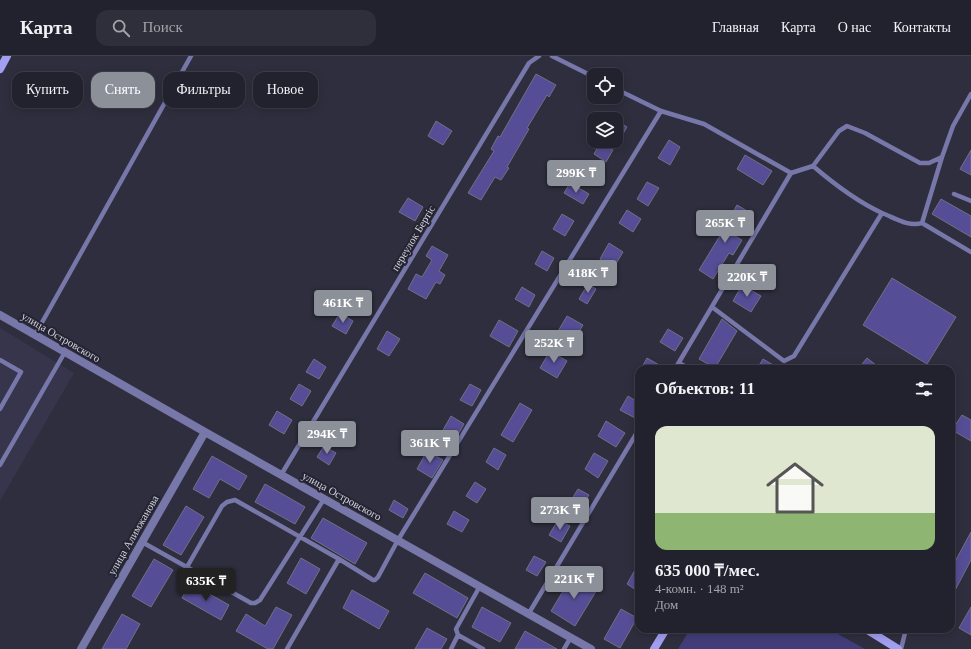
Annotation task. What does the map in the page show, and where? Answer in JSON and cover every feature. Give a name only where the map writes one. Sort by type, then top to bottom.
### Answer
[{"type":"street","points":[[0,69],[7,56]]},
{"type":"street","name":"улица Островского","points":[[0,315],[281,475],[530,613],[591,649]]},
{"type":"street","name":"улица Алимжанова","points":[[81,649],[205,432]]},
{"type":"street","points":[[654,649],[664,633]]},
{"type":"street","points":[[872,633],[898,649]]},
{"type":"lane","points":[[35,335],[191,56]]},
{"type":"lane","name":"переулок Бертіс","points":[[281,475],[529,62],[539,56]]},
{"type":"lane","points":[[552,56],[587,74]]},
{"type":"lane","points":[[623,92],[661,111],[704,124],[791,173]]},
{"type":"lane","points":[[922,223],[953,126],[971,94]]},
{"type":"lane","points":[[187,566],[222,506],[231,500],[235,500],[375,580],[661,111]]},
{"type":"lane","points":[[683,365],[679,363],[791,173],[813,166],[839,131],[847,126],[864,133],[920,163],[929,163],[942,157]]},
{"type":"lane","points":[[813,166],[837,186],[871,208],[906,223],[915,225],[922,223],[971,252]]},
{"type":"lane","points":[[954,194],[971,201]]},
{"type":"lane","points":[[712,307],[784,361],[794,356],[882,212]]},
{"type":"lane","points":[[0,465],[65,352]]},
{"type":"lane","points":[[0,360],[21,372],[0,409]]},
{"type":"lane","points":[[530,613],[635,437]]},
{"type":"lane","points":[[142,542],[187,566],[250,603],[255,603],[260,600],[324,499]]},
{"type":"lane","points":[[287,649],[339,559]]},
{"type":"lane","points":[[480,586],[456,629],[458,635],[483,649]]},
{"type":"lane","points":[[901,649],[905,633]]},
{"type":"lane","points":[[451,649],[458,635]]},
{"type":"lane","points":[[564,649],[571,637]]},
{"type":"shaded area","points":[[0,328],[74,373],[0,501]]},
{"type":"shaded area","points":[[688,633],[836,633],[865,649],[678,649]]},
{"type":"building","points":[[536,74],[556,85],[549,97],[547,95],[527,128],[529,129],[507,167],[509,168],[501,180],[495,177],[481,200],[468,193],[494,151],[491,149],[498,136],[500,137]]},
{"type":"building","points":[[436,121],[452,131],[443,145],[428,136]]},
{"type":"building","points":[[623,124],[627,127],[623,134]]},
{"type":"building","points":[[669,140],[680,147],[670,165],[658,158]]},
{"type":"building","points":[[597,148],[609,148],[613,150],[606,162],[594,154]]},
{"type":"building","points":[[971,150],[971,175],[960,169]]},
{"type":"building","points":[[745,155],[772,171],[763,185],[737,169]]},
{"type":"building","points":[[647,182],[659,188],[648,206],[637,199]]},
{"type":"building","points":[[570,183],[589,194],[583,204],[564,193]]},
{"type":"building","points":[[408,198],[423,207],[415,221],[399,212]]},
{"type":"building","points":[[941,199],[971,216],[971,237],[932,214]]},
{"type":"building","points":[[737,205],[749,212],[735,236],[742,240],[733,255],[729,253],[713,279],[699,270]]},
{"type":"building","points":[[627,210],[641,219],[633,232],[619,223]]},
{"type":"building","points":[[562,214],[574,221],[565,236],[553,229]]},
{"type":"building","points":[[609,243],[623,252],[614,267],[600,259]]},
{"type":"building","points":[[432,246],[448,255],[439,271],[445,275],[440,284],[436,282],[426,299],[408,289],[416,274],[422,277],[432,260],[426,256]]},
{"type":"building","points":[[542,251],[554,258],[547,271],[535,264]]},
{"type":"building","points":[[892,278],[956,317],[927,364],[863,325]]},
{"type":"building","points":[[588,284],[596,289],[587,304],[579,299]]},
{"type":"building","points":[[742,285],[761,296],[751,312],[733,301]]},
{"type":"building","points":[[522,287],[535,295],[529,307],[515,299]]},
{"type":"building","points":[[340,313],[353,321],[346,334],[332,326]]},
{"type":"building","points":[[567,316],[583,325],[573,342],[557,333]]},
{"type":"building","points":[[722,319],[737,331],[717,365],[710,365],[699,359]]},
{"type":"building","points":[[499,320],[518,331],[509,347],[490,336]]},
{"type":"building","points":[[668,329],[683,338],[675,351],[660,342]]},
{"type":"building","points":[[387,331],[400,339],[389,356],[377,349]]},
{"type":"building","points":[[550,351],[567,361],[557,378],[540,368]]},
{"type":"building","points":[[647,358],[659,365],[643,365]]},
{"type":"building","points":[[867,358],[876,365],[861,365]]},
{"type":"building","points":[[314,359],[326,367],[319,379],[306,372]]},
{"type":"building","points":[[763,359],[773,365],[759,365]]},
{"type":"building","points":[[299,384],[311,391],[302,406],[290,399]]},
{"type":"building","points":[[470,384],[481,390],[472,406],[460,400]]},
{"type":"building","points":[[628,396],[635,400],[635,418],[620,410]]},
{"type":"building","points":[[520,403],[532,410],[513,442],[501,435]]},
{"type":"building","points":[[277,411],[292,420],[284,434],[269,425]]},
{"type":"building","points":[[962,415],[971,420],[971,441],[955,432],[955,426]]},
{"type":"building","points":[[451,416],[464,424],[456,438],[443,430]]},
{"type":"building","points":[[606,421],[625,433],[616,447],[598,436]]},
{"type":"building","points":[[324,446],[336,453],[329,465],[317,457]]},
{"type":"building","points":[[494,448],[506,455],[498,470],[486,462]]},
{"type":"building","points":[[427,451],[443,460],[432,478],[417,469]]},
{"type":"building","points":[[594,453],[608,461],[598,478],[585,469]]},
{"type":"building","points":[[212,456],[247,476],[239,490],[220,479],[209,498],[193,489]]},
{"type":"building","points":[[475,482],[486,489],[477,503],[466,496]]},
{"type":"building","points":[[265,484],[305,507],[295,524],[255,502]]},
{"type":"building","points":[[578,489],[589,495],[581,508],[570,502]]},
{"type":"building","points":[[394,500],[408,509],[403,518],[389,510]]},
{"type":"building","points":[[186,506],[204,517],[181,555],[163,545]]},
{"type":"building","points":[[454,511],[469,520],[462,532],[447,524]]},
{"type":"building","points":[[323,518],[367,543],[355,564],[311,538]]},
{"type":"building","points":[[558,520],[570,526],[561,542],[549,535]]},
{"type":"building","points":[[971,532],[971,560],[955,590],[955,562]]},
{"type":"building","points":[[534,556],[546,562],[537,576],[526,570]]},
{"type":"building","points":[[301,558],[320,569],[306,594],[287,583]]},
{"type":"building","points":[[154,559],[173,570],[151,607],[132,596]]},
{"type":"building","points":[[635,570],[635,589],[627,584]]},
{"type":"building","points":[[425,573],[468,598],[457,618],[413,593]]},
{"type":"building","points":[[574,573],[598,588],[575,626],[551,611]]},
{"type":"building","points":[[190,583],[229,605],[221,620],[182,598]]},
{"type":"building","points":[[352,590],[389,611],[379,629],[343,608]]},
{"type":"building","points":[[276,607],[292,615],[273,649],[268,649],[236,631],[246,614],[265,626]]},
{"type":"building","points":[[482,607],[511,623],[500,642],[472,627]]},
{"type":"building","points":[[971,607],[971,635],[959,628]]},
{"type":"building","points":[[621,609],[635,617],[635,622],[620,648],[604,639]]},
{"type":"building","points":[[122,614],[140,624],[126,649],[102,649]]},
{"type":"building","points":[[427,628],[447,639],[441,649],[415,649]]},
{"type":"building","points":[[525,631],[557,649],[515,649]]}]
